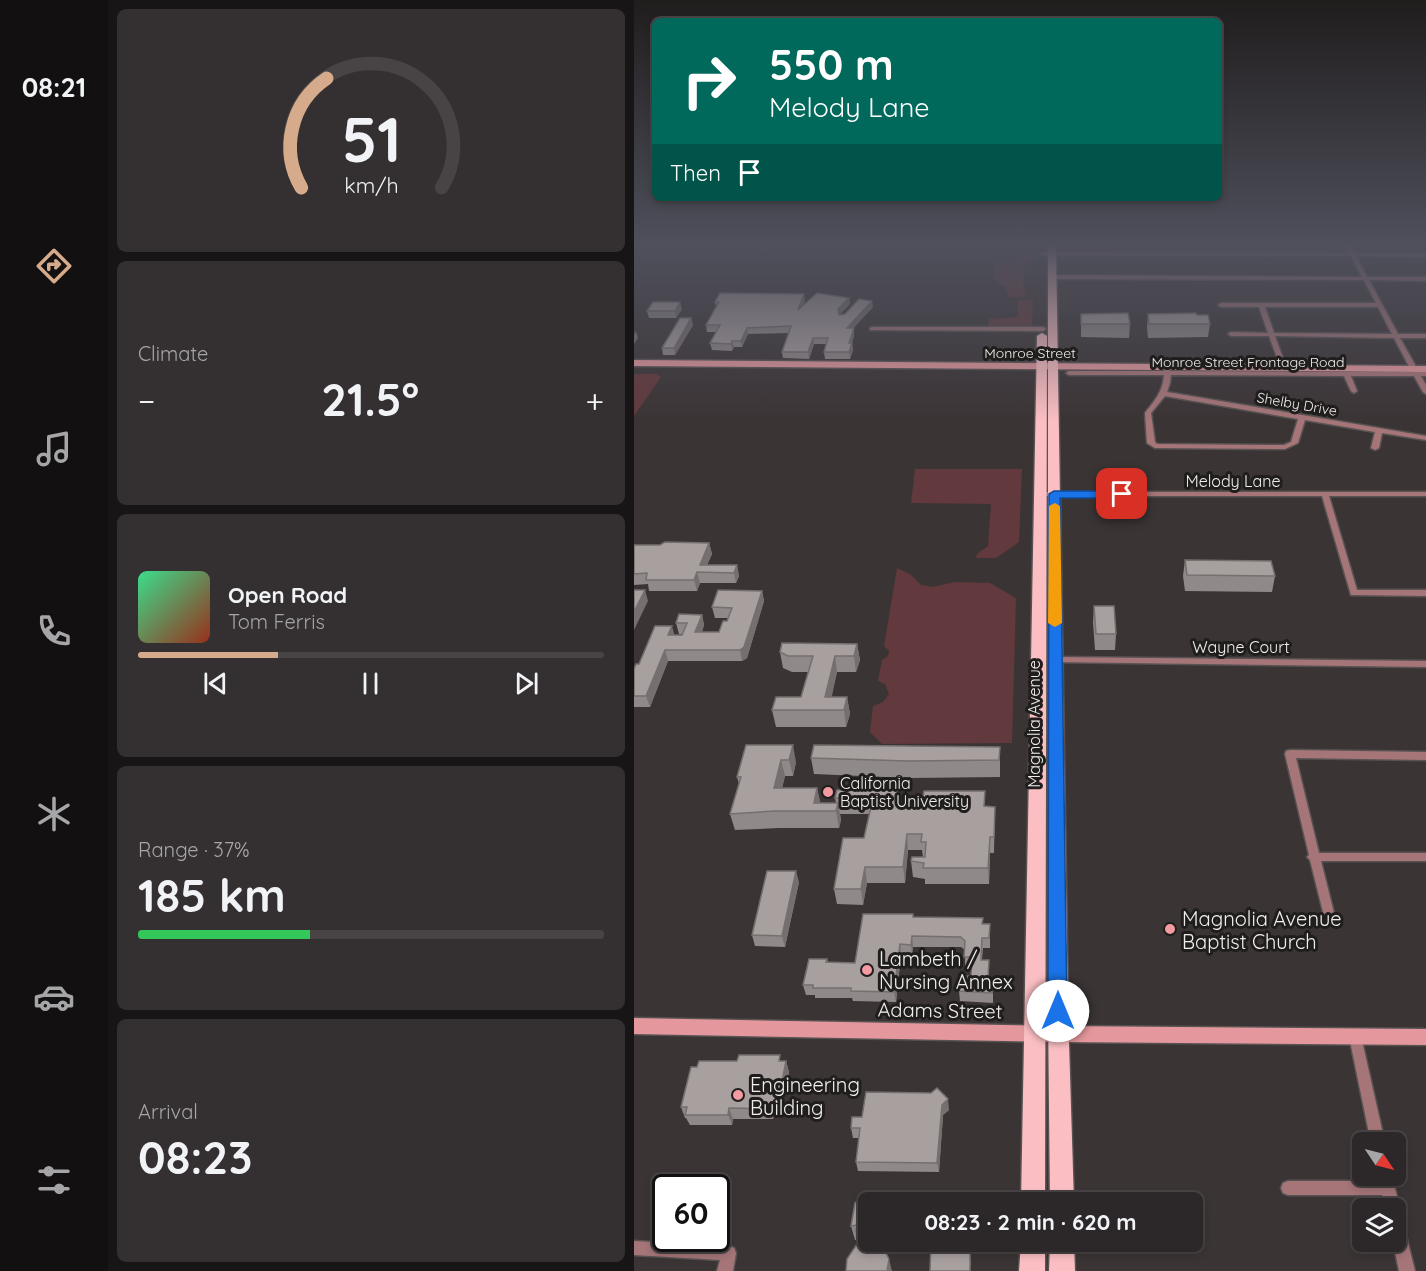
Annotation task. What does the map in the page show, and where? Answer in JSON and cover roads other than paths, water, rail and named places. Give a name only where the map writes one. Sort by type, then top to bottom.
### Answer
[{"type":"main road","name":"Magnolia Avenue","points":[[1044,303],[1042,329],[1047,367]]},
{"type":"main road","name":"Magnolia Avenue","points":[[1034,1192],[1047,1034],[1047,367],[1051,303]]},
{"type":"main road","name":"Monroe Street","points":[[634,363],[1168,370],[1283,367],[1415,372],[1426,369]]},
{"type":"main road","name":"Adams Street","points":[[634,1026],[1047,1034],[1426,1037]]},
{"type":"main road","name":"Magnolia Avenue","points":[[1047,1034],[1061,1192]]},
{"type":"main road","points":[[1032,1271],[1033,1252]]},
{"type":"main road","points":[[1062,1252],[1062,1271]]},
{"type":"street","points":[[1221,305],[1380,305],[1426,392]]},
{"type":"street","points":[[1261,305],[1283,367]]},
{"type":"street","points":[[871,328],[1042,329]]},
{"type":"street","points":[[1231,334],[1426,336]]},
{"type":"street","points":[[1168,370],[1165,394],[1148,414],[1151,443],[1155,446],[1285,447],[1294,443],[1302,417]]},
{"type":"street","name":"Monroe Street Frontage Road","points":[[1069,373],[1168,370],[1347,374],[1415,372],[1426,374]]},
{"type":"street","points":[[1347,374],[1354,391]]},
{"type":"street","name":"Shelby Drive","points":[[1165,394],[1426,438]]},
{"type":"street","points":[[1375,448],[1379,430]]},
{"type":"street","name":"Melody Lane","points":[[1048,494],[1426,494]]},
{"type":"street","points":[[1325,495],[1354,593],[1426,593]]},
{"type":"street","name":"Wayne Court","points":[[1048,660],[1426,664]]},
{"type":"street","points":[[1328,913],[1312,857],[1290,754],[1426,756]]},
{"type":"street","points":[[1312,857],[1426,857]]},
{"type":"street","points":[[1355,1036],[1376,1132]]},
{"type":"street","points":[[1288,1188],[1352,1184]]},
{"type":"street","points":[[634,1248],[729,1253],[726,1271]]},
{"type":"street","points":[[1403,1252],[1407,1271]]},
{"type":"place","name":"California Baptist University","points":[[828,792]]},
{"type":"place","name":"Magnolia Avenue Baptist Church","points":[[1170,929]]},
{"type":"place","name":"Lambeth / Nursing Annex","points":[[867,970]]},
{"type":"place","name":"Engineering Building","points":[[738,1095]]}]
